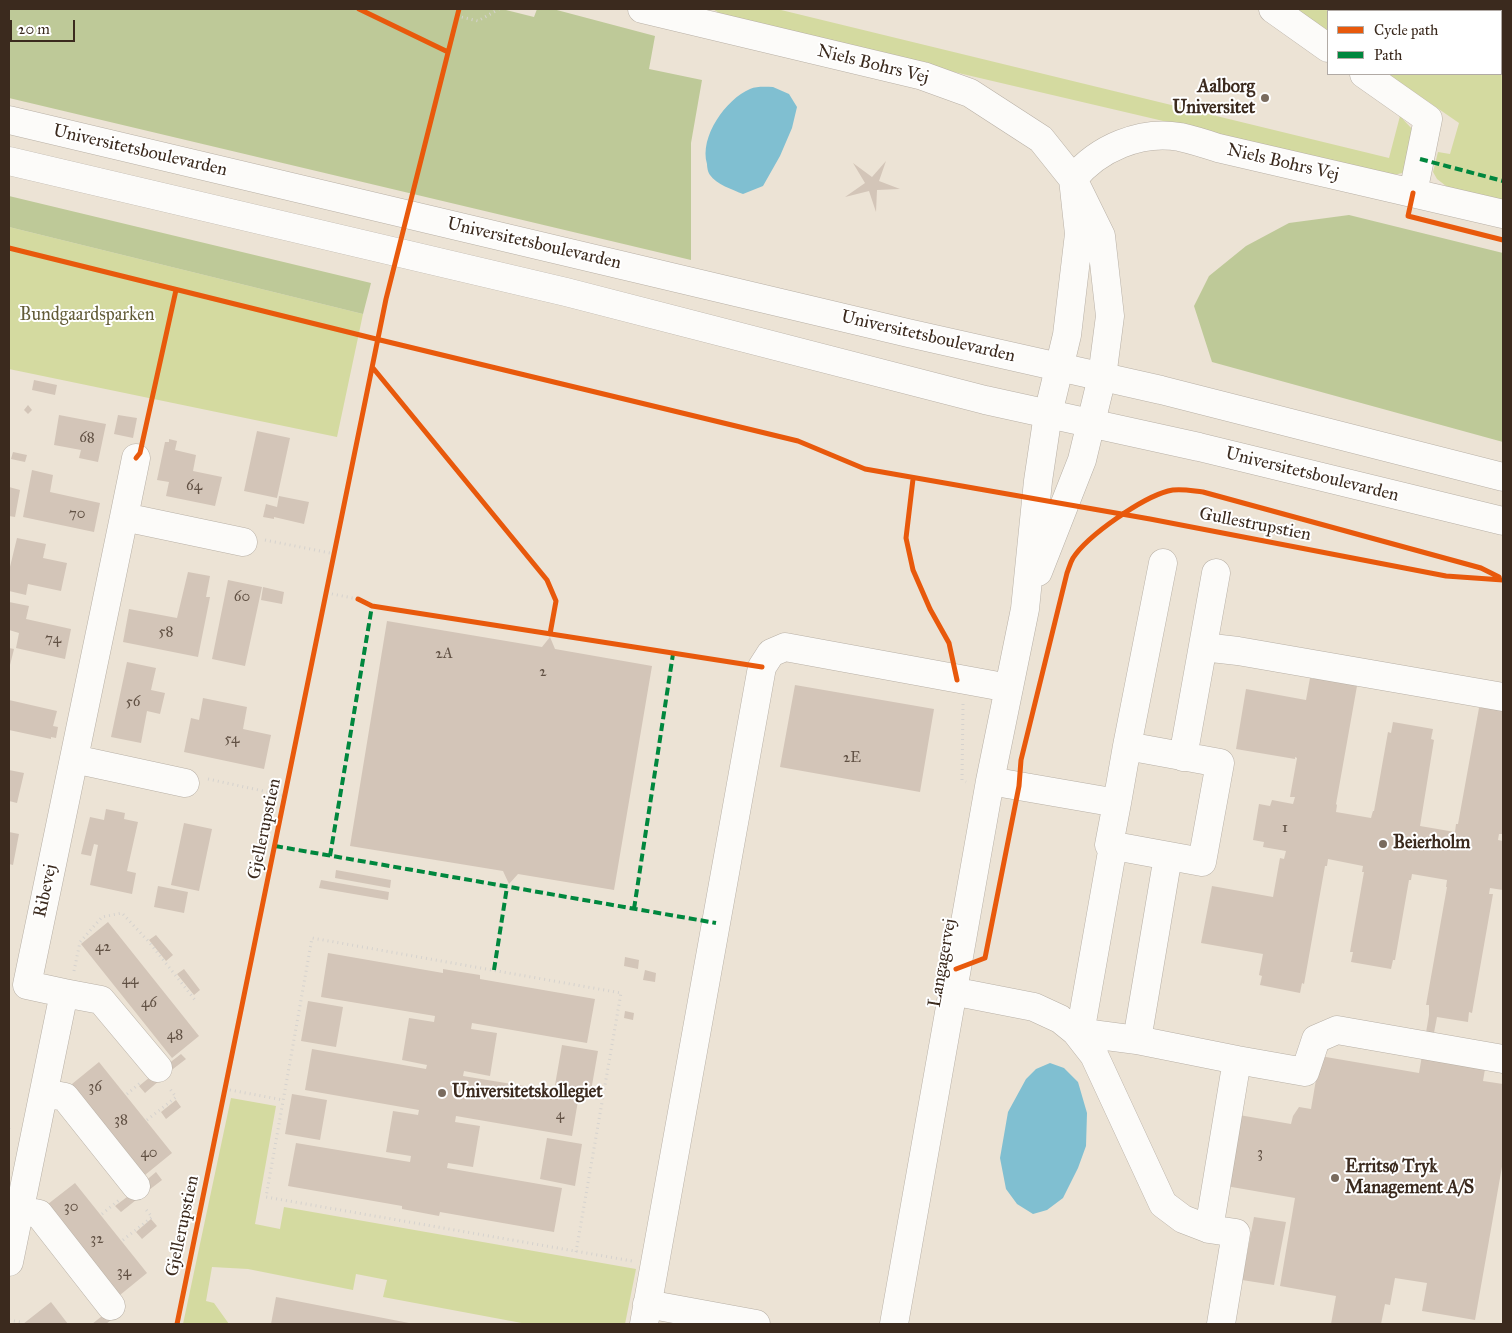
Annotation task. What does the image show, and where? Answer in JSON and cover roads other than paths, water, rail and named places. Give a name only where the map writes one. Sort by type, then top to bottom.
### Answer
[{"type":"street","name":"Niels Bohrs Vej","points":[[642,9],[688,14],[923,76],[970,93],[1041,139],[1073,179],[1101,236],[1110,316],[1096,399]]},
{"type":"street","points":[[1273,9],[1327,47]]},
{"type":"street","points":[[1365,75],[1428,119],[1413,193]]},
{"type":"street","name":"Universitetsboulevarden","points":[[9,120],[899,331],[1053,390]]},
{"type":"street","name":"Niels Bohrs Vej","points":[[1073,179],[1082,168],[1100,154],[1140,137],[1179,137],[1218,148],[1503,214]]},
{"type":"street","points":[[9,161],[566,292],[986,400],[1053,390],[1096,399],[1161,390],[1503,477]]},
{"type":"street","points":[[1053,390],[1067,335],[1079,234],[1073,179]]},
{"type":"street","points":[[1053,390],[1096,399]]},
{"type":"street","name":"Langagervej","points":[[894,1324],[952,991],[978,781],[1009,688],[1025,609],[1038,481],[1053,390]]},
{"type":"street","name":"Universitetsboulevarden","points":[[1096,399],[1208,450],[1503,522]]},
{"type":"street","name":"Langagervej","points":[[1025,609],[1082,460],[1096,399]]},
{"type":"street","name":"Ribevej","points":[[136,458],[27,985],[102,1000],[158,1068]]},
{"type":"street","points":[[124,517],[243,542]]},
{"type":"street","points":[[1127,746],[1220,763],[1202,862],[1109,845],[1127,746],[1163,562]]},
{"type":"street","points":[[1183,757],[1216,573]]},
{"type":"street","points":[[756,1324],[645,1314],[762,668],[770,653],[785,647],[1009,688]]},
{"type":"street","points":[[1203,647],[1503,697]]},
{"type":"street","points":[[74,759],[185,783]]},
{"type":"street","points":[[978,781],[1117,803]]},
{"type":"street","points":[[1076,1032],[1082,1022],[1113,846]]},
{"type":"street","points":[[1137,1040],[1168,856]]},
{"type":"street","points":[[952,991],[1034,1007],[1060,1019],[1076,1032],[1094,1055],[1163,1204],[1183,1219],[1209,1229],[1236,1233],[1221,1324]]},
{"type":"street","points":[[9,1262],[20,1210],[19,1162],[44,1093],[64,992]]},
{"type":"street","points":[[1076,1032],[1137,1040],[1305,1072],[1316,1040],[1337,1030],[1503,1059]]},
{"type":"street","points":[[1209,1229],[1237,1060]]},
{"type":"street","points":[[44,1093],[66,1097],[138,1195]]},
{"type":"street","points":[[20,1210],[39,1214],[111,1306]]},
{"type":"water","points":[[773,87],[789,94],[797,107],[792,128],[780,156],[763,186],[743,194],[720,184],[709,174],[706,153],[707,142],[716,120],[732,101],[753,88]]},
{"type":"water","points":[[1050,1063],[1064,1068],[1078,1082],[1087,1113],[1086,1146],[1078,1168],[1063,1198],[1047,1210],[1033,1214],[1017,1204],[1006,1189],[1000,1158],[1008,1112],[1026,1079],[1036,1069]]},
{"type":"place","name":"Aalborg Universitet","points":[[1265,98]]},
{"type":"place","name":"Beierholm","points":[[1383,844]]},
{"type":"place","name":"Universitetskollegiet","points":[[442,1093]]},
{"type":"place","name":"Erritsø Tryk Management A/S","points":[[1335,1178]]},
{"type":"park label","name":"Bundgaardsparken","points":[[87,316]]}]
